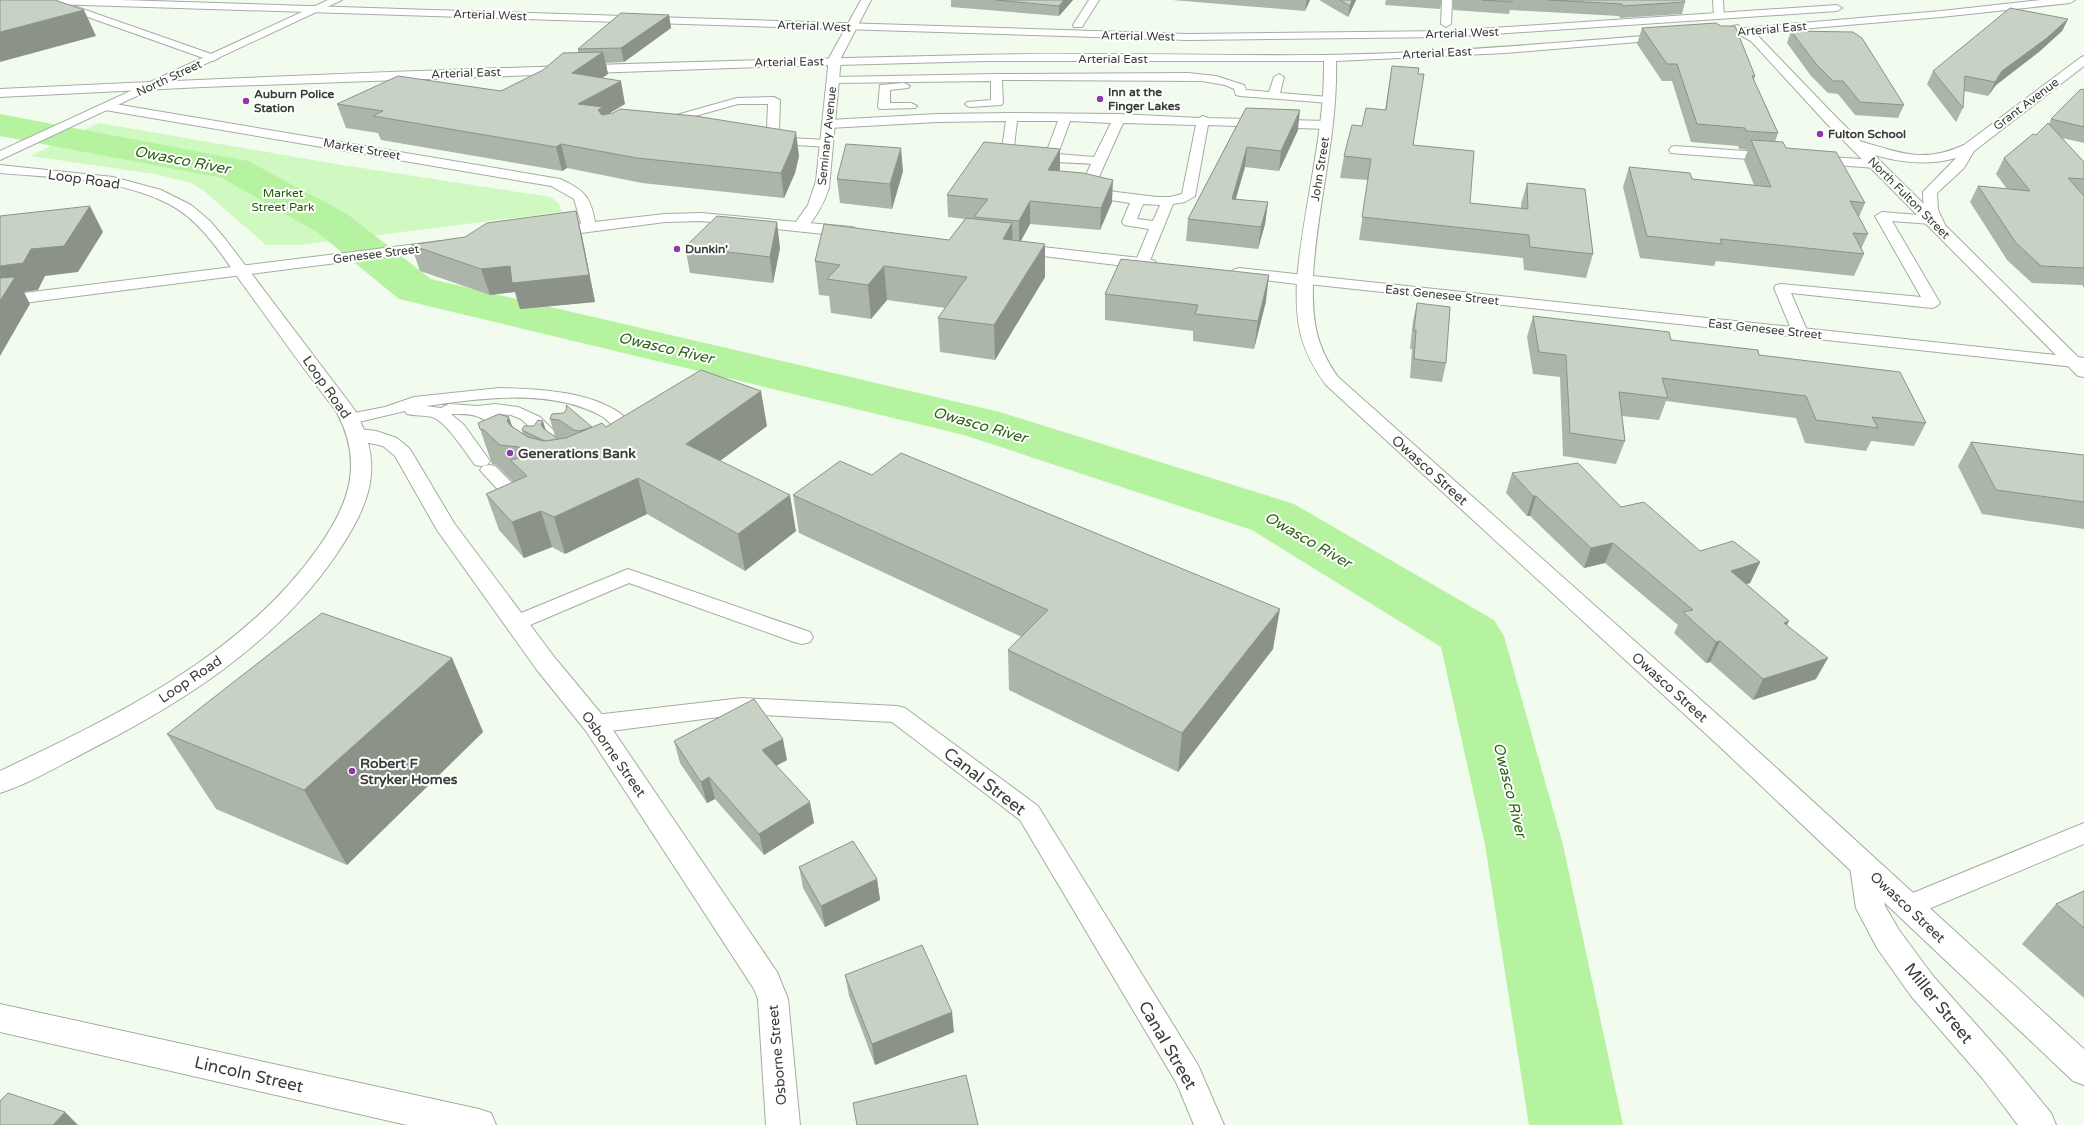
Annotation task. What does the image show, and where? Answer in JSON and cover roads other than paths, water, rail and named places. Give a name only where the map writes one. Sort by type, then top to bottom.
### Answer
[{"type":"main road","name":"Arterial West","points":[[22,0],[1188,37],[1447,29],[1719,16],[1846,8]]},
{"type":"main road","name":"North Street","points":[[0,156],[109,107],[337,0]]},
{"type":"main road","name":"Seminary Avenue","points":[[801,226],[812,213],[818,201],[823,181],[835,58],[850,27],[866,0]]},
{"type":"main road","points":[[1078,25],[1094,0]]},
{"type":"main road","points":[[1330,58],[1382,43],[1447,29],[1447,1],[1433,0]]},
{"type":"main road","points":[[1718,0],[1719,16]]},
{"type":"main road","name":"Arterial East","points":[[1694,35],[1956,13],[2070,0]]},
{"type":"main road","points":[[53,1],[213,58]]},
{"type":"main road","name":"North Fulton Street","points":[[1719,16],[1755,39],[1855,144],[2080,366]]},
{"type":"main road","name":"Arterial East","points":[[0,92],[154,85],[835,61],[986,58],[1330,58],[1504,50],[1679,37]]},
{"type":"main road","name":"John Street","points":[[1305,280],[1306,250],[1330,100],[1330,58]]},
{"type":"main road","name":"Grant Avenue","points":[[1969,148],[2084,60]]},
{"type":"main road","name":"Market Street","points":[[109,107],[554,182],[575,190],[583,199],[588,227]]},
{"type":"main road","points":[[1855,144],[1896,158],[1916,160],[1939,159],[1958,154],[1969,148]]},
{"type":"main road","points":[[1935,224],[1931,210],[1930,192],[1945,176],[1959,165],[1969,148]]},
{"type":"main road","name":"Loop Road","points":[[0,168],[105,180],[147,190],[175,201],[196,214],[208,226],[345,409],[354,427],[362,467],[359,490],[354,508],[329,551],[282,606],[219,660],[148,708],[94,738],[0,783]]},
{"type":"main road","points":[[532,234],[665,218],[701,217],[869,234]]},
{"type":"main road","name":"Genesee Street","points":[[0,301],[453,244]]},
{"type":"main road","points":[[1003,248],[1166,266]]},
{"type":"main road","name":"East Genesee Street","points":[[1221,271],[1800,333],[2080,366]]},
{"type":"main road","name":"Owasco Street","points":[[1305,280],[1305,320],[1312,351],[1332,381],[1728,739],[2084,1070]]},
{"type":"main road","name":"Osborne Street","points":[[354,427],[390,442],[403,453],[445,525],[546,664],[595,724],[766,982],[773,999],[783,1125]]},
{"type":"main road","name":"Miller Street","points":[[1864,867],[1871,908],[1888,939],[1922,986],[1994,1068],[2039,1125]]},
{"type":"main road","name":"Lincoln Street","points":[[6,1016],[479,1125]]},
{"type":"lane","points":[[833,80],[997,81],[1207,78],[1227,81],[1240,87],[1240,94],[1330,100]]},
{"type":"lane","points":[[1274,96],[1279,78]]},
{"type":"lane","points":[[959,104],[997,103],[997,81]]},
{"type":"lane","points":[[922,106],[884,107],[884,87],[997,81]]},
{"type":"lane","points":[[677,118],[737,101],[774,100],[773,130],[756,140],[827,144]]},
{"type":"lane","points":[[664,116],[677,118],[706,130]]},
{"type":"lane","points":[[1012,117],[1008,148],[1011,151],[1098,162]]},
{"type":"lane","points":[[829,124],[938,118],[1066,117],[1327,125]]},
{"type":"lane","points":[[1050,157],[1066,117]]},
{"type":"lane","points":[[1119,118],[1087,186],[1088,190],[1097,194],[1168,201],[1182,200],[1188,196],[1203,120]]},
{"type":"lane","points":[[1675,150],[1783,158]]},
{"type":"lane","points":[[1806,159],[1875,164]]},
{"type":"lane","points":[[1140,198],[1129,222],[1158,226]]},
{"type":"lane","points":[[1142,263],[1168,201]]},
{"type":"lane","points":[[1800,333],[1782,288],[1932,303],[1882,216],[1935,224]]},
{"type":"lane","points":[[354,427],[389,411],[417,402],[462,396],[516,393],[552,395],[601,409],[619,420],[628,430],[625,440],[606,452]]},
{"type":"lane","points":[[389,411],[478,409],[510,409],[530,417],[547,440],[520,425],[506,414],[478,409]]},
{"type":"lane","points":[[421,410],[438,412],[449,420],[485,465],[506,488],[522,488]]},
{"type":"lane","points":[[516,623],[628,576],[802,637]]},
{"type":"lane","name":"Canal Street","points":[[595,724],[742,706],[897,714],[1029,813],[1188,1075],[1209,1125]]},
{"type":"lane","points":[[1907,907],[2084,834]]},
{"type":"waterway","name":"Owasco River","points":[[0,125],[234,169],[332,223],[415,289],[981,423],[1273,517],[1471,636],[1524,845],[1576,1125]]},
{"type":"place","name":"Inn at the Finger Lakes","points":[[1100,99]]},
{"type":"place","name":"Auburn Police Station","points":[[246,101]]},
{"type":"place","name":"Fulton School","points":[[1820,134]]},
{"type":"place","name":"Dunkin'","points":[[677,249]]},
{"type":"place","name":"Generations Bank","points":[[510,453]]},
{"type":"place","name":"Robert F Stryker Homes","points":[[352,771]]},
{"type":"park label","name":"Market Street Park","points":[[283,200]]}]
